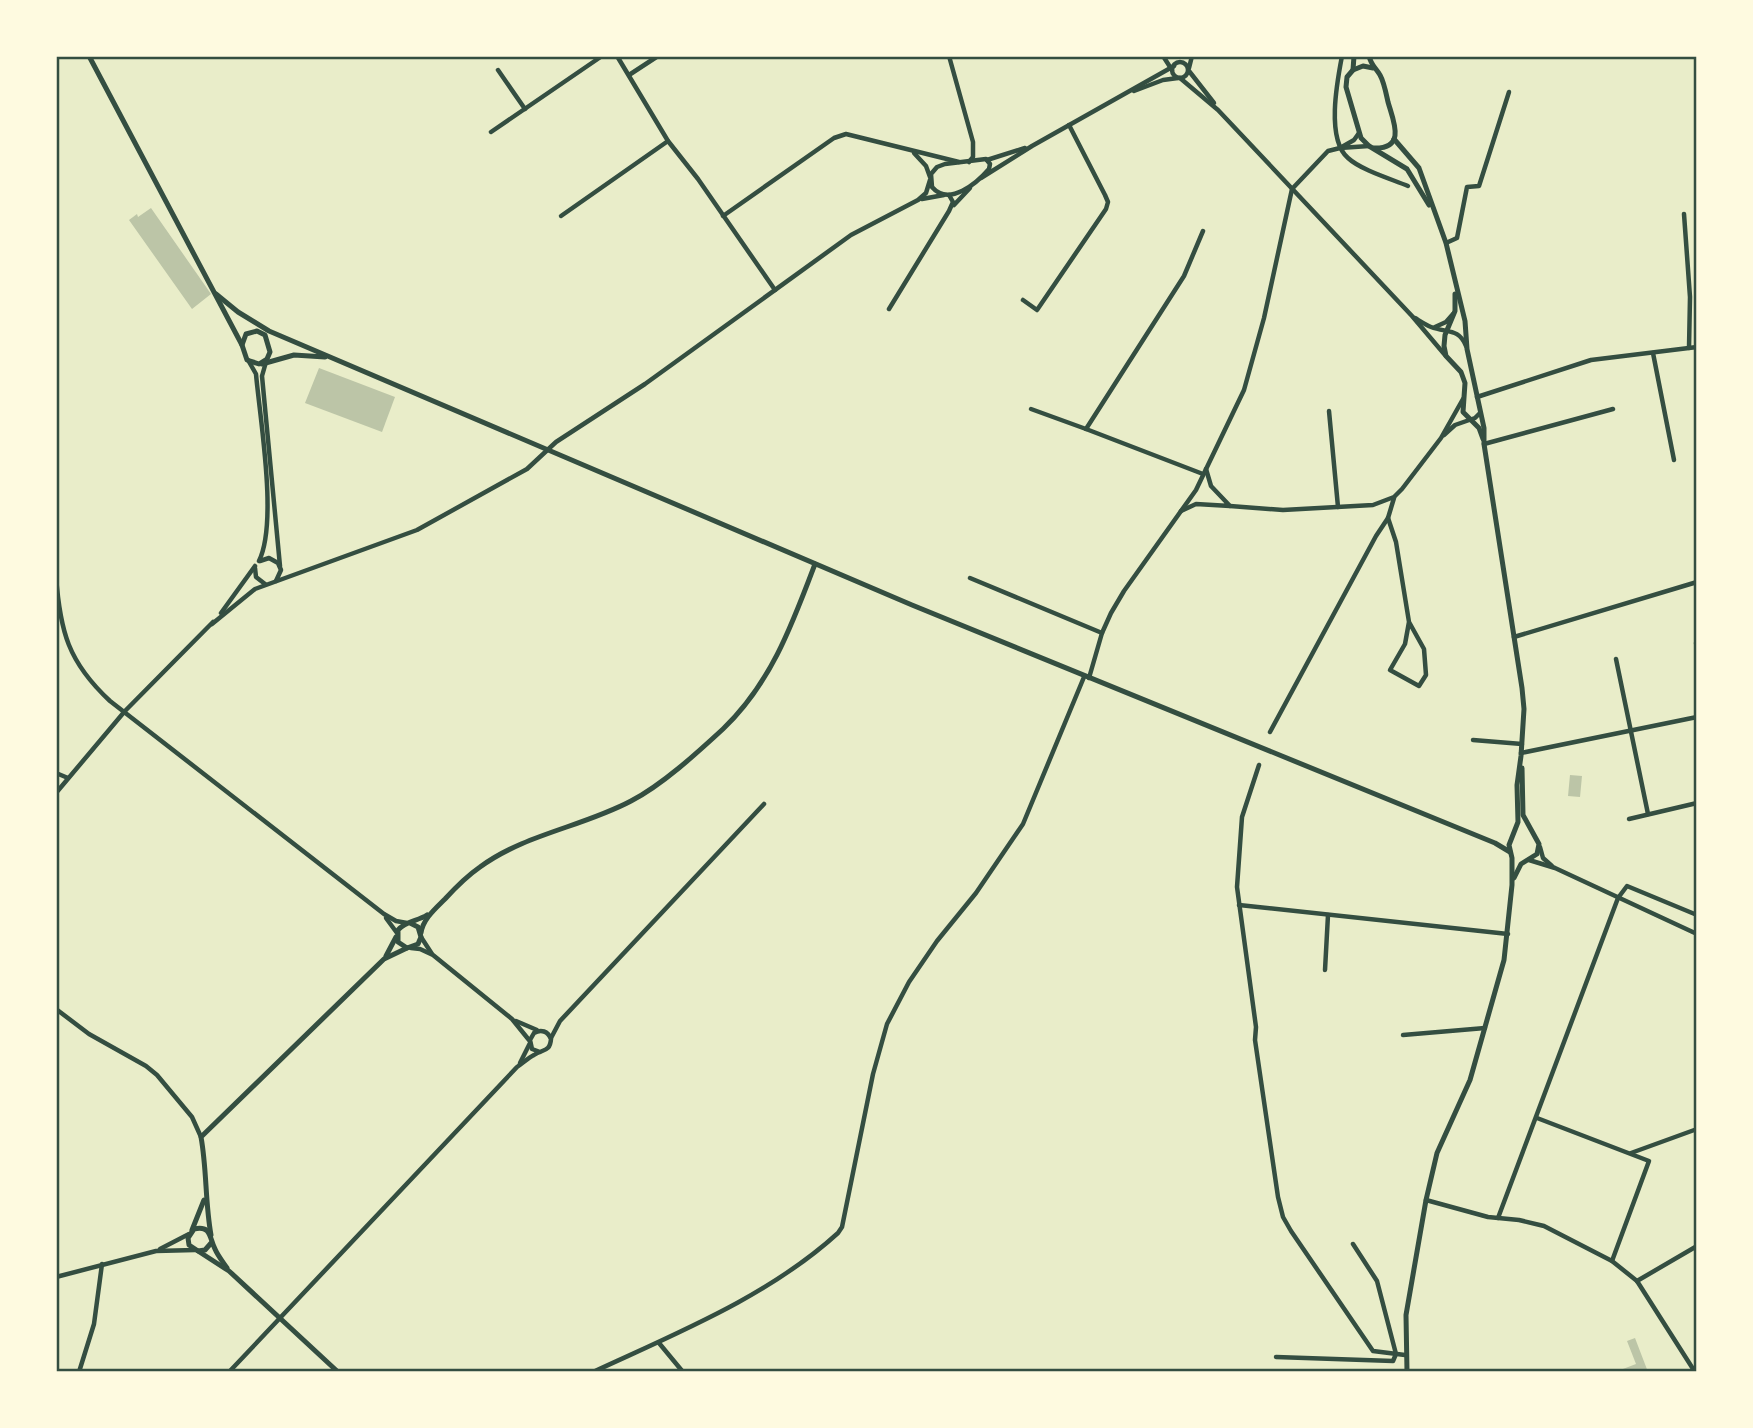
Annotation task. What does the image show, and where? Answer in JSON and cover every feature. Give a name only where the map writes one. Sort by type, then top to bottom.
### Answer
[{"type":"main road","points":[[89,56],[216,294],[247,360],[264,362],[294,355],[332,358]]},
{"type":"main road","points":[[1353,70],[1354,56]]},
{"type":"main road","points":[[1369,56],[1373,68],[1380,75],[1396,129],[1394,139],[1385,147],[1371,147]]},
{"type":"main road","points":[[1373,68],[1363,66],[1353,70],[1347,77],[1346,87],[1361,138],[1407,169],[1434,214]]},
{"type":"main road","points":[[1394,139],[1419,168],[1446,243],[1465,321],[1467,349],[1481,412],[1522,688],[1522,744],[1517,785],[1518,822],[1512,836],[1510,852],[1512,885],[1504,960],[1470,1080],[1437,1153],[1411,1278],[1406,1315],[1407,1372]]},
{"type":"main road","points":[[1455,284],[1455,311],[1443,342],[1446,356],[1465,383],[1463,412],[1479,428],[1485,444]]},
{"type":"main road","points":[[216,294],[262,330],[1087,678],[1495,843],[1517,859],[1527,860]]},
{"type":"main road","points":[[242,345],[246,334],[262,330]]},
{"type":"main road","points":[[262,330],[270,352],[264,362]]},
{"type":"main road","points":[[384,959],[418,944],[424,922],[433,911],[461,882],[492,859],[522,844],[615,809],[640,796],[724,727],[755,692],[778,656],[816,564]]},
{"type":"main road","points":[[1512,885],[1517,870],[1537,854],[1539,844],[1523,815],[1521,756]]},
{"type":"main road","points":[[1495,843],[1520,831],[1532,832]]},
{"type":"main road","points":[[197,1251],[205,1250],[211,1239],[201,1137],[384,959],[402,925],[421,919],[433,911]]},
{"type":"main road","points":[[409,923],[418,927],[421,935]]},
{"type":"main road","points":[[397,934],[398,942],[409,948]]},
{"type":"main road","points":[[206,1194],[188,1242],[197,1251],[229,1271],[338,1372]]},
{"type":"main road","points":[[190,1232],[204,1228],[229,1271]]},
{"type":"street","points":[[491,132],[602,56]]},
{"type":"street","points":[[617,56],[668,141],[775,290]]},
{"type":"street","points":[[629,75],[658,56]]},
{"type":"street","points":[[949,56],[973,142],[974,157],[969,162]]},
{"type":"street","points":[[1163,56],[1174,66],[1179,78],[1218,110]]},
{"type":"street","points":[[918,200],[966,189],[1032,145],[1174,66],[1184,56]]},
{"type":"street","points":[[1130,92],[1163,80],[1185,77],[1192,56]]},
{"type":"street","points":[[1342,56],[1335,135],[1340,148],[1350,160],[1408,186]]},
{"type":"street","points":[[1174,66],[1185,63],[1218,110],[1412,316],[1446,356]]},
{"type":"street","points":[[498,70],[525,109]]},
{"type":"street","points":[[1446,243],[1457,238],[1467,187],[1479,186],[1509,92]]},
{"type":"street","points":[[1023,300],[1037,310],[1106,209],[1108,202],[1069,125]]},
{"type":"street","points":[[1340,148],[1354,140],[1360,132]]},
{"type":"street","points":[[723,216],[841,135],[959,162]]},
{"type":"street","points":[[561,216],[668,141]]},
{"type":"street","points":[[973,142],[990,167],[981,178]]},
{"type":"street","points":[[212,624],[265,584],[430,524],[527,469],[556,442],[645,384],[851,235],[918,200],[926,192],[937,167],[987,160],[1032,145]]},
{"type":"street","points":[[593,1372],[659,1343],[760,1289],[838,1233],[842,1227],[873,1074],[887,1024],[909,982],[930,951],[976,893],[1023,824],[1087,678],[1102,633],[1124,591],[1196,490],[1244,390],[1264,318],[1292,189],[1328,151],[1371,147]]},
{"type":"street","points":[[889,309],[953,201],[947,195],[934,190],[922,159],[911,150]]},
{"type":"street","points":[[949,211],[976,182]]},
{"type":"street","points":[[1684,214],[1690,297],[1689,348]]},
{"type":"street","points":[[1086,429],[1184,276],[1203,231]]},
{"type":"street","points":[[1434,328],[1446,322],[1455,311]]},
{"type":"street","points":[[1412,316],[1434,328],[1459,334],[1467,349]]},
{"type":"street","points":[[1477,397],[1591,360],[1697,347]]},
{"type":"street","points":[[1653,353],[1674,460]]},
{"type":"street","points":[[56,793],[125,711],[212,624],[236,595],[264,550],[267,501],[256,374],[247,360]]},
{"type":"street","points":[[264,362],[261,376],[281,574],[276,581]]},
{"type":"street","points":[[1441,438],[1463,399]]},
{"type":"street","points":[[1031,409],[1205,471],[1211,485],[1230,506]]},
{"type":"street","points":[[1485,444],[1613,409]]},
{"type":"street","points":[[1329,411],[1338,507]]},
{"type":"street","points":[[1270,732],[1388,518],[1394,497],[1441,438],[1455,425],[1471,420],[1481,412]]},
{"type":"street","points":[[1180,512],[1196,504],[1283,510],[1373,505],[1394,497]]},
{"type":"street","points":[[1388,518],[1396,542],[1409,622],[1405,644],[1390,670],[1419,686],[1426,675],[1426,659],[1424,649],[1409,622]]},
{"type":"street","points":[[257,563],[269,558],[276,560],[280,566]]},
{"type":"street","points":[[257,563],[256,577],[265,584]]},
{"type":"street","points":[[56,576],[57,612],[76,662],[93,685],[384,914],[396,921],[409,923]]},
{"type":"street","points":[[970,578],[1102,633]]},
{"type":"street","points":[[1514,637],[1697,582]]},
{"type":"street","points":[[1616,659],[1648,814]]},
{"type":"street","points":[[1521,756],[1697,716]]},
{"type":"street","points":[[1473,740],[1522,744]]},
{"type":"street","points":[[1259,765],[1242,817],[1238,860],[1239,905],[1278,1197],[1283,1217],[1306,1255],[1373,1351],[1405,1355]]},
{"type":"street","points":[[56,773],[68,778]]},
{"type":"street","points":[[1629,819],[1697,803]]},
{"type":"street","points":[[229,1372],[517,1067],[548,1049],[560,1021],[764,804]]},
{"type":"street","points":[[1539,844],[1543,858],[1555,869]]},
{"type":"street","points":[[1527,860],[1555,869],[1697,934]]},
{"type":"street","points":[[1498,1218],[1618,898],[1627,886],[1697,915]]},
{"type":"street","points":[[1239,905],[1508,934]]},
{"type":"street","points":[[384,914],[397,934]]},
{"type":"street","points":[[1325,970],[1328,915]]},
{"type":"street","points":[[421,935],[433,955]]},
{"type":"street","points":[[409,948],[420,949],[433,955],[512,1019],[530,1042],[532,1049],[540,1052]]},
{"type":"street","points":[[56,1009],[89,1034],[157,1075],[192,1117],[201,1137]]},
{"type":"street","points":[[512,1019],[548,1033],[551,1039]]},
{"type":"street","points":[[517,1067],[534,1033],[560,1021]]},
{"type":"street","points":[[1403,1035],[1485,1028]]},
{"type":"street","points":[[1537,1118],[1649,1161],[1612,1261]]},
{"type":"street","points":[[1631,1154],[1697,1129]]},
{"type":"street","points":[[1426,1200],[1488,1217],[1544,1226],[1612,1261],[1637,1281],[1695,1372]]},
{"type":"street","points":[[156,1251],[190,1232]]},
{"type":"street","points":[[1276,1357],[1393,1361],[1396,1354],[1377,1281],[1353,1244]]},
{"type":"street","points":[[1637,1281],[1697,1246]]},
{"type":"street","points":[[56,1276],[156,1251],[197,1251]]},
{"type":"street","points":[[79,1372],[94,1324],[102,1264]]},
{"type":"street","points":[[659,1343],[683,1372]]},
{"type":"building","points":[[151,208],[211,294],[192,309],[129,220]]},
{"type":"building","points":[[319,368],[395,397],[382,432],[305,403]]},
{"type":"building","points":[[1570,775],[1582,776],[1580,797],[1568,796]]},
{"type":"building","points":[[1635,1338],[1648,1372],[1615,1372],[1636,1364],[1627,1341]]}]
